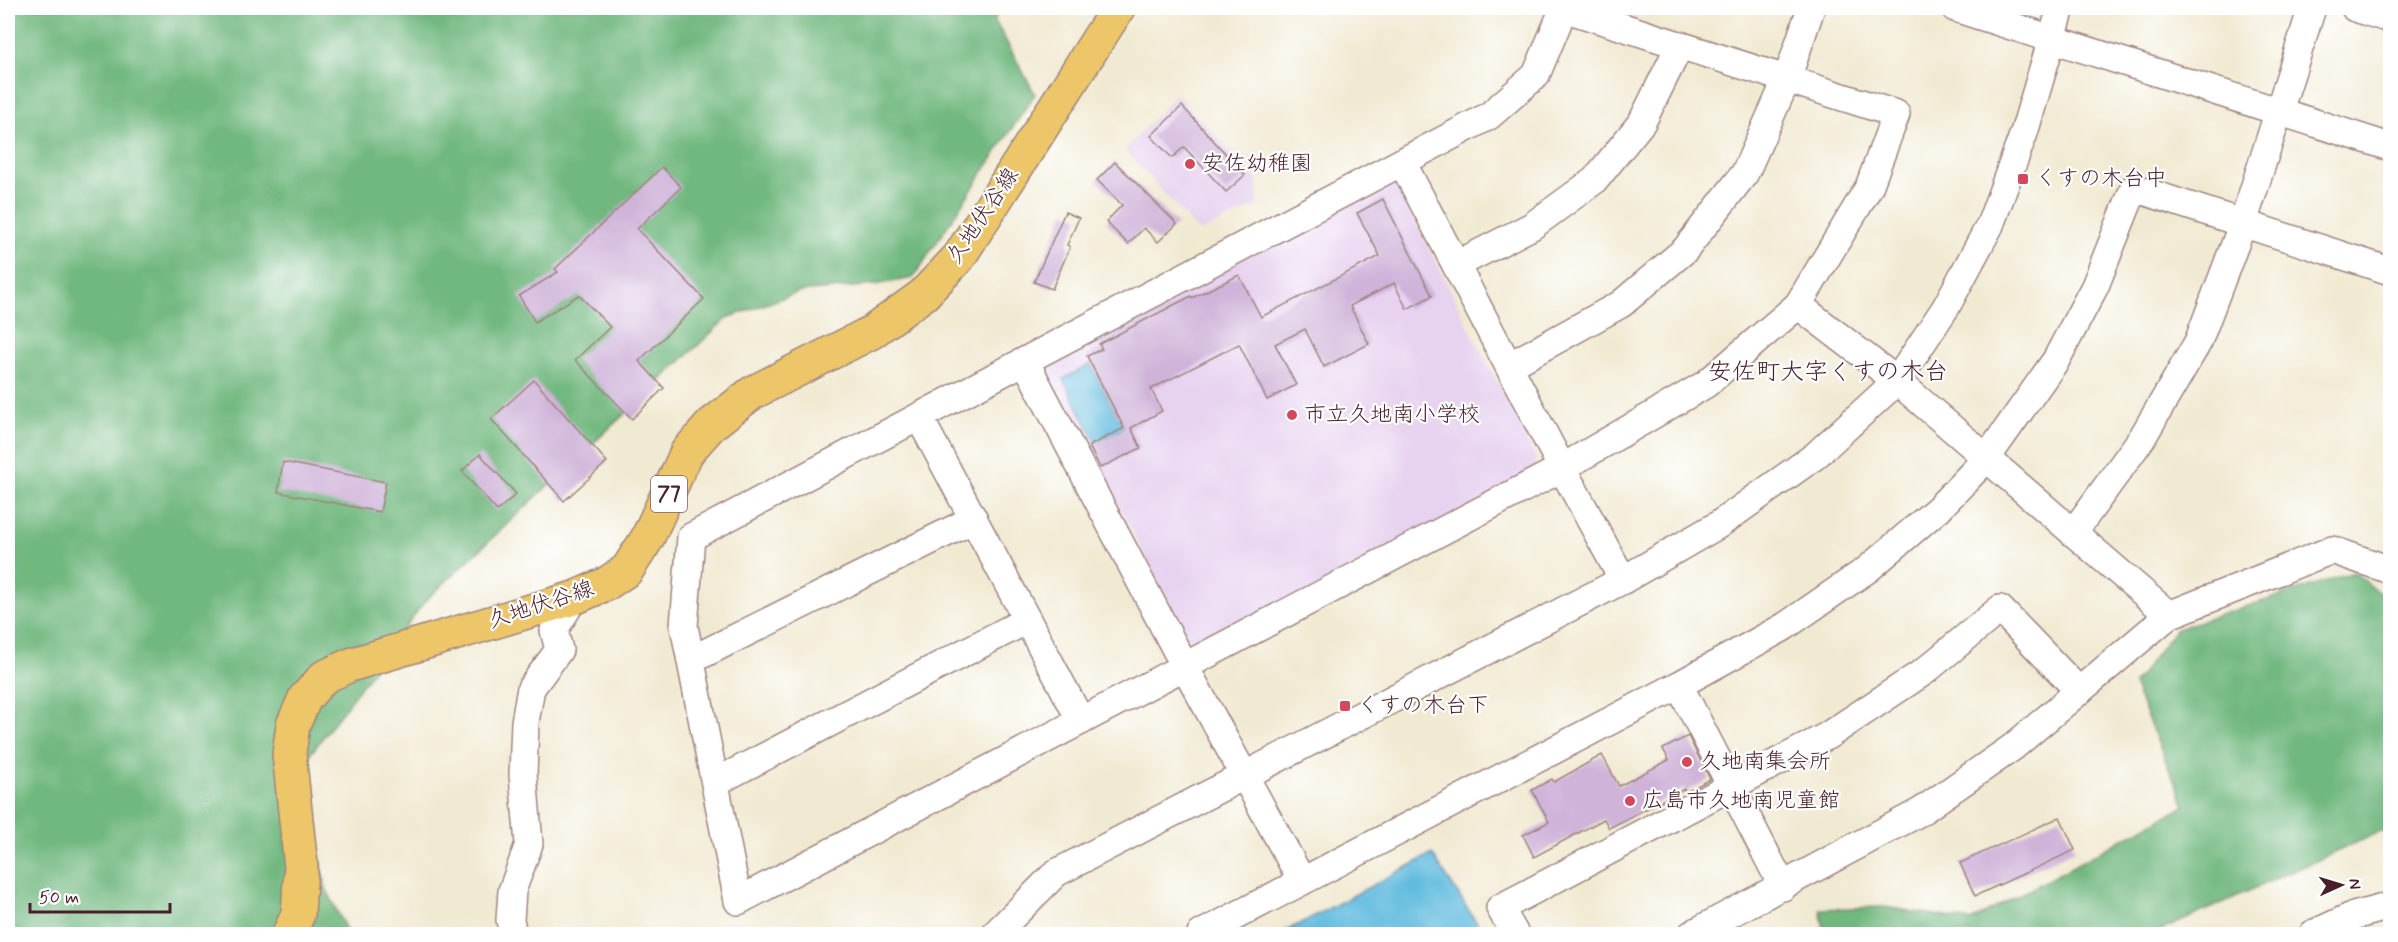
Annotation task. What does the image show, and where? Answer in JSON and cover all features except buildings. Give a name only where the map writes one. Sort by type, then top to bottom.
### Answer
[{"type":"main road","name":"久地伏谷線","points":[[289,934],[298,914],[301,867],[288,754],[293,725],[304,698],[324,677],[350,665],[574,598],[606,584],[627,570],[647,539],[687,452],[712,424],[752,393],[872,332],[923,295],[959,257],[1118,8]]},
{"type":"street","points":[[1564,8],[1680,45],[1896,114],[1869,187],[1798,305],[1706,384],[1562,468],[738,901],[684,626],[691,537],[1489,116],[1536,75],[1564,8]]},
{"type":"street","points":[[1509,366],[1621,304],[1685,250],[1745,173],[1787,79],[1811,8]]},
{"type":"street","points":[[1955,8],[2391,147]]},
{"type":"street","points":[[995,934],[1056,873],[1243,774],[1623,580],[1718,525],[1815,456],[1897,381],[1946,307],[1990,225],[2024,133],[2061,8]]},
{"type":"street","points":[[2073,533],[2142,438],[2198,342],[2243,224],[2312,8]]},
{"type":"street","points":[[2355,8],[2391,19]]},
{"type":"street","points":[[1456,265],[1532,226],[1595,180],[1642,122],[1680,45]]},
{"type":"street","points":[[1402,162],[1623,580]]},
{"type":"street","points":[[1201,934],[1679,685],[1784,627],[1868,569],[1939,508],[1986,459],[2056,360],[2095,286],[2134,188],[2391,271]]},
{"type":"street","points":[[1798,305],[1897,381],[2169,615]]},
{"type":"street","points":[[1025,361],[1185,667],[1302,881]]},
{"type":"street","points":[[920,417],[1081,721]]},
{"type":"street","points":[[691,660],[974,519]]},
{"type":"street","points":[[1692,934],[1920,812],[2013,747],[2169,615],[2332,550],[2391,570]]},
{"type":"street","points":[[513,934],[510,920],[512,891],[529,844],[523,775],[525,722],[531,687],[559,650],[554,630],[574,598]]},
{"type":"street","points":[[1515,934],[1500,908],[1827,736],[1925,671],[2000,609],[2079,690]]},
{"type":"street","points":[[716,782],[1027,620]]},
{"type":"street","points":[[1679,685],[1783,887]]},
{"type":"street","points":[[2313,934],[2350,917],[2391,906]]},
{"type":"shaded area","name":"安佐幼稚園","points":[[1176,94],[1256,178],[1258,205],[1199,232],[1125,150]]},
{"type":"shaded area","name":"市立久地南小学校","points":[[1385,183],[1397,186],[1537,460],[1534,472],[1199,649],[1192,645],[1047,371],[1054,357]]},
{"type":"green space","points":[[8,8],[997,8],[995,21],[1035,94],[913,278],[874,285],[799,292],[727,318],[425,601],[309,756],[309,805],[326,888],[348,934],[8,934]]},
{"type":"green space","points":[[2354,572],[2390,602],[2390,832],[2380,832],[2153,934],[1825,934],[1820,909],[1884,907],[1971,921],[2185,806],[2133,684],[2176,629]]},
{"type":"water","points":[[1091,364],[1124,428],[1096,442],[1063,379]]},
{"type":"water","points":[[1432,854],[1484,934],[1280,934]]},
{"type":"place","name":"安佐幼稚園","points":[[1190,164]]},
{"type":"place","name":"くすの木台中","points":[[2023,179]]},
{"type":"place","name":"市立久地南小学校","points":[[1292,415]]},
{"type":"place","name":"くすの木台下","points":[[1345,706]]},
{"type":"place","name":"久地南集会所","points":[[1687,762]]},
{"type":"place","name":"広島市久地南児童館","points":[[1630,801]]},
{"type":"district","name":"安佐町大字くすの木台","points":[[1828,372]]}]
